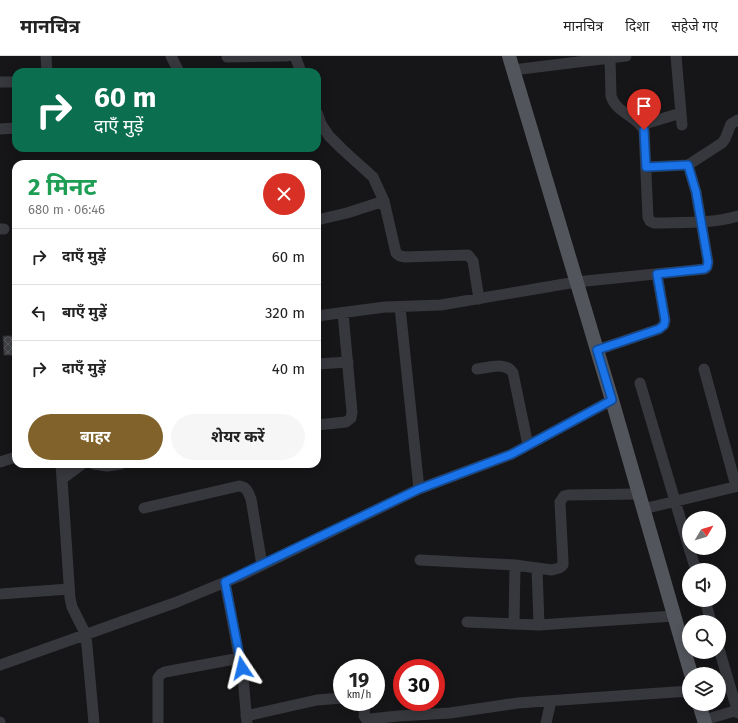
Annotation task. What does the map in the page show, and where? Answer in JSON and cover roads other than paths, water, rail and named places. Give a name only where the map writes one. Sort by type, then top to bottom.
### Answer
[{"type":"main road","points":[[509,56],[612,400],[689,667]]},
{"type":"main road","points":[[701,711],[704,721]]},
{"type":"street","points":[[46,56],[47,68]]},
{"type":"street","points":[[170,56],[177,68]]},
{"type":"street","points":[[227,56],[286,56]]},
{"type":"street","points":[[295,56],[300,68]]},
{"type":"street","points":[[513,70],[626,56]]},
{"type":"street","points":[[676,56],[682,124]]},
{"type":"street","points":[[610,58],[612,101],[615,106],[641,125],[644,130],[648,217],[650,221],[654,223],[701,222],[738,216]]},
{"type":"street","points":[[0,82],[12,82]]},
{"type":"street","points":[[641,125],[681,113]]},
{"type":"street","points":[[646,167],[688,165],[722,143],[725,140],[730,124],[738,120]]},
{"type":"street","points":[[321,124],[329,136],[373,177],[384,201],[396,253],[405,257],[468,254],[473,261],[479,298]]},
{"type":"street","points":[[0,129],[12,128]]},
{"type":"street","points":[[321,316],[385,307],[441,305],[576,282],[704,269],[707,267],[708,262],[696,192],[688,165]]},
{"type":"street","points":[[321,219],[348,213],[384,201]]},
{"type":"street","points":[[597,350],[659,329],[664,325],[665,320],[657,274]]},
{"type":"street","points":[[400,307],[419,489]]},
{"type":"street","points":[[321,425],[346,422],[351,418],[352,412],[344,313]]},
{"type":"street","points":[[321,364],[348,362]]},
{"type":"street","points":[[477,369],[505,366],[511,369],[528,445]]},
{"type":"street","points":[[643,509],[737,486],[704,369]]},
{"type":"street","points":[[640,383],[682,524]]},
{"type":"street","points":[[0,666],[177,602],[225,582],[419,489],[512,454],[612,400]]},
{"type":"street","points":[[0,462],[12,458]]},
{"type":"street","points":[[61,468],[69,589],[72,607],[86,635],[94,723]]},
{"type":"street","points":[[62,479],[77,468]]},
{"type":"street","points":[[144,508],[239,486],[244,487],[248,491],[251,499],[262,565]]},
{"type":"street","points":[[420,560],[515,565],[552,570],[559,568],[563,565],[560,502],[564,496],[639,494]]},
{"type":"street","points":[[514,624],[515,565]]},
{"type":"street","points":[[537,568],[539,625]]},
{"type":"street","points":[[225,582],[243,677],[246,719],[317,700],[333,699]]},
{"type":"street","points":[[0,594],[69,589]]},
{"type":"street","points":[[467,622],[539,625],[674,616]]},
{"type":"street","points":[[158,723],[158,678],[161,674],[240,658]]},
{"type":"street","points":[[704,721],[738,711],[722,659]]},
{"type":"street","points":[[364,711],[364,716],[366,719],[399,720],[451,718],[518,703],[682,692]]},
{"type":"street","points":[[546,723],[551,701]]}]
